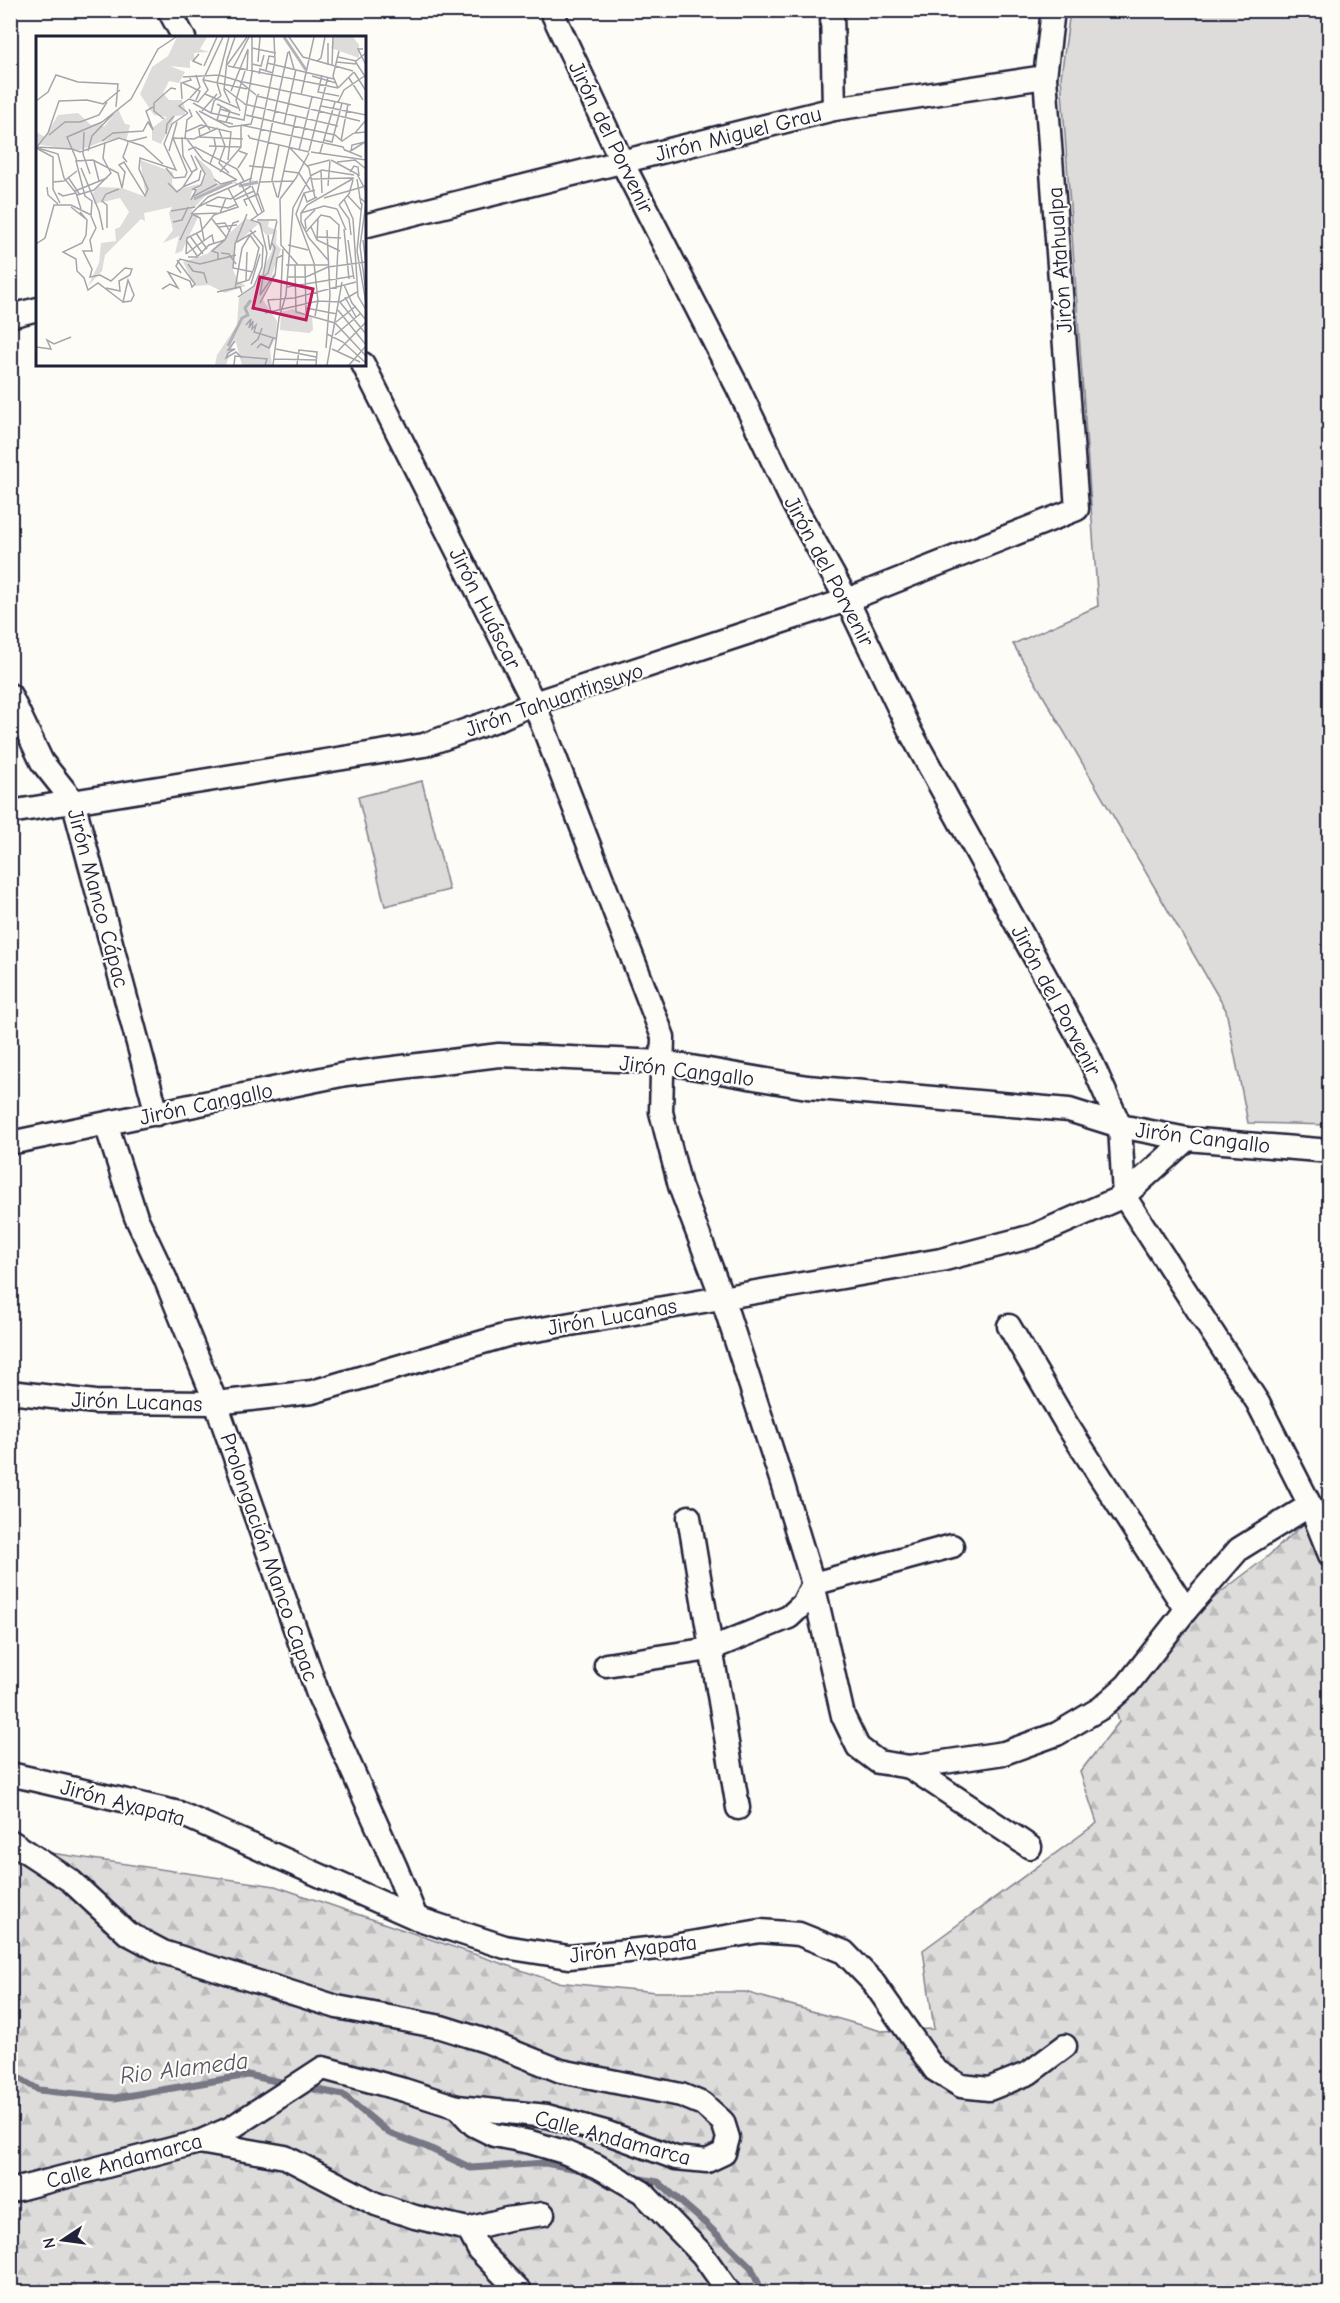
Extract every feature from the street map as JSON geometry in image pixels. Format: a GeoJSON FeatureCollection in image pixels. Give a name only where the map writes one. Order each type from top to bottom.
{"type":"FeatureCollection","features":[{"type":"Feature","properties":{"kind":"street"},"geometry":{"type":"LineString","coordinates":[[169,10],[183,36]]}},
{"type":"Feature","properties":{"kind":"street","name":"Jirón del Porvenir"},"geometry":{"type":"LineString","coordinates":[[550,10],[622,162],[795,505],[847,600],[911,733],[1086,1050],[1120,1126]]}},
{"type":"Feature","properties":{"kind":"street"},"geometry":{"type":"LineString","coordinates":[[832,10],[834,109]]}},
{"type":"Feature","properties":{"kind":"street","name":"Jirón Atahualpa"},"geometry":{"type":"LineString","coordinates":[[1053,10],[1045,77],[1077,509]]}},
{"type":"Feature","properties":{"kind":"street","name":"Jirón Miguel Grau"},"geometry":{"type":"LineString","coordinates":[[366,226],[834,109],[1045,77]]}},
{"type":"Feature","properties":{"kind":"street"},"geometry":{"type":"LineString","coordinates":[[10,316],[36,310]]}},
{"type":"Feature","properties":{"kind":"street","name":"Jirón Huáscar"},"geometry":{"type":"LineString","coordinates":[[364,366],[534,703],[663,1037],[661,1112],[680,1186],[722,1297],[813,1584],[843,1716],[858,1747],[878,1762],[910,1767]]}},
{"type":"Feature","properties":{"kind":"street","name":"Jirón Tahuantinsuyo"},"geometry":{"type":"LineString","coordinates":[[10,812],[424,745],[496,720],[534,703],[847,600],[1077,509]]}},
{"type":"Feature","properties":{"kind":"street","name":"Jirón Manco Cápac"},"geometry":{"type":"LineString","coordinates":[[10,694],[42,762],[74,801],[157,1114]]}},
{"type":"Feature","properties":{"kind":"street","name":"Jirón Cangallo"},"geometry":{"type":"LineString","coordinates":[[10,1143],[346,1074],[499,1055],[662,1062],[807,1087],[1069,1110],[1120,1126],[1187,1139],[1329,1151]]}},
{"type":"Feature","properties":{"kind":"street","name":"Prolongación Manco Capac"},"geometry":{"type":"LineString","coordinates":[[106,1125],[136,1217],[165,1278],[216,1403],[318,1694],[416,1918]]}},
{"type":"Feature","properties":{"kind":"street"},"geometry":{"type":"LineString","coordinates":[[1120,1126],[1124,1196],[1257,1403],[1310,1505],[1329,1555]]}},
{"type":"Feature","properties":{"kind":"street","name":"Jirón Lucanas"},"geometry":{"type":"LineString","coordinates":[[10,1392],[95,1402],[216,1403],[312,1392],[507,1335],[941,1260],[1033,1236],[1124,1196],[1187,1139]]}},
{"type":"Feature","properties":{"kind":"street"},"geometry":{"type":"LineString","coordinates":[[1009,1326],[1067,1425],[1186,1610]]}},
{"type":"Feature","properties":{"kind":"street"},"geometry":{"type":"LineString","coordinates":[[910,1767],[1004,1753],[1057,1734],[1101,1708],[1127,1685],[1186,1610],[1239,1549],[1310,1505]]}},
{"type":"Feature","properties":{"kind":"street"},"geometry":{"type":"LineString","coordinates":[[690,1517],[738,1808]]}},
{"type":"Feature","properties":{"kind":"street"},"geometry":{"type":"LineString","coordinates":[[606,1665],[710,1649],[789,1617],[803,1604],[813,1584],[952,1546]]}},
{"type":"Feature","properties":{"kind":"street"},"geometry":{"type":"LineString","coordinates":[[910,1767],[1030,1846]]}},
{"type":"Feature","properties":{"kind":"street","name":"Jirón Ayapata"},"geometry":{"type":"LineString","coordinates":[[10,1773],[179,1813],[416,1918],[506,1947],[569,1958],[668,1947],[760,1931],[799,1934],[844,1952],[873,1982],[935,2070],[961,2086],[989,2089],[1029,2073],[1065,2046]]}},
{"type":"Feature","properties":{"kind":"street","name":"Calle Andamarca"},"geometry":{"type":"LineString","coordinates":[[10,1841],[71,1881],[127,1933],[163,1952],[337,2007],[441,2027],[486,2041],[561,2071],[681,2095],[703,2104],[723,2122],[728,2138],[724,2153],[706,2161],[676,2158],[605,2132],[547,2116],[457,2107],[323,2068],[231,2128],[199,2142],[10,2191]]}},
{"type":"Feature","properties":{"kind":"street"},"geometry":{"type":"LineString","coordinates":[[457,2107],[474,2125],[494,2135],[564,2152],[597,2166],[642,2192],[702,2254],[729,2292]]}},
{"type":"Feature","properties":{"kind":"street"},"geometry":{"type":"LineString","coordinates":[[199,2142],[285,2157],[376,2204],[415,2217],[468,2229],[507,2219],[543,2214]]}},
{"type":"Feature","properties":{"kind":"street"},"geometry":{"type":"LineString","coordinates":[[468,2229],[479,2250],[520,2292]]}},
{"type":"Feature","properties":{"kind":"green space"},"geometry":{"type":"Polygon","coordinates":[[[1070,11],[1329,11],[1329,1125],[1248,1123],[1226,1010],[1013,644],[1098,606],[1061,77],[1070,11]]]}},
{"type":"Feature","properties":{"kind":"green space"},"geometry":{"type":"Polygon","coordinates":[[[422,781],[449,890],[385,906],[358,797],[422,781]]]}},
{"type":"Feature","properties":{"kind":"green space"},"geometry":{"type":"Polygon","coordinates":[[[1329,1501],[1329,2292],[11,2292],[11,1847],[275,1886],[556,1982],[656,1992],[745,1992],[881,2031],[934,2029],[923,1950],[1097,1823],[1080,1772],[1119,1722],[1110,1688],[1221,1592],[1267,1557],[1329,1501]]]}},
{"type":"Feature","properties":{"kind":"waterway","name":"Rio Alameda"},"geometry":{"type":"LineString","coordinates":[[10,2073],[39,2090],[115,2098],[248,2075],[290,2084]]}},
{"type":"Feature","properties":{"kind":"waterway","name":"Rio Alameda"},"geometry":{"type":"LineString","coordinates":[[304,2087],[343,2095],[389,2133],[427,2147],[471,2168],[545,2163],[582,2170]]}},
{"type":"Feature","properties":{"kind":"waterway","name":"Rio Alameda"},"geometry":{"type":"LineString","coordinates":[[635,2178],[658,2182],[703,2221],[751,2267],[762,2292]]}}]}
